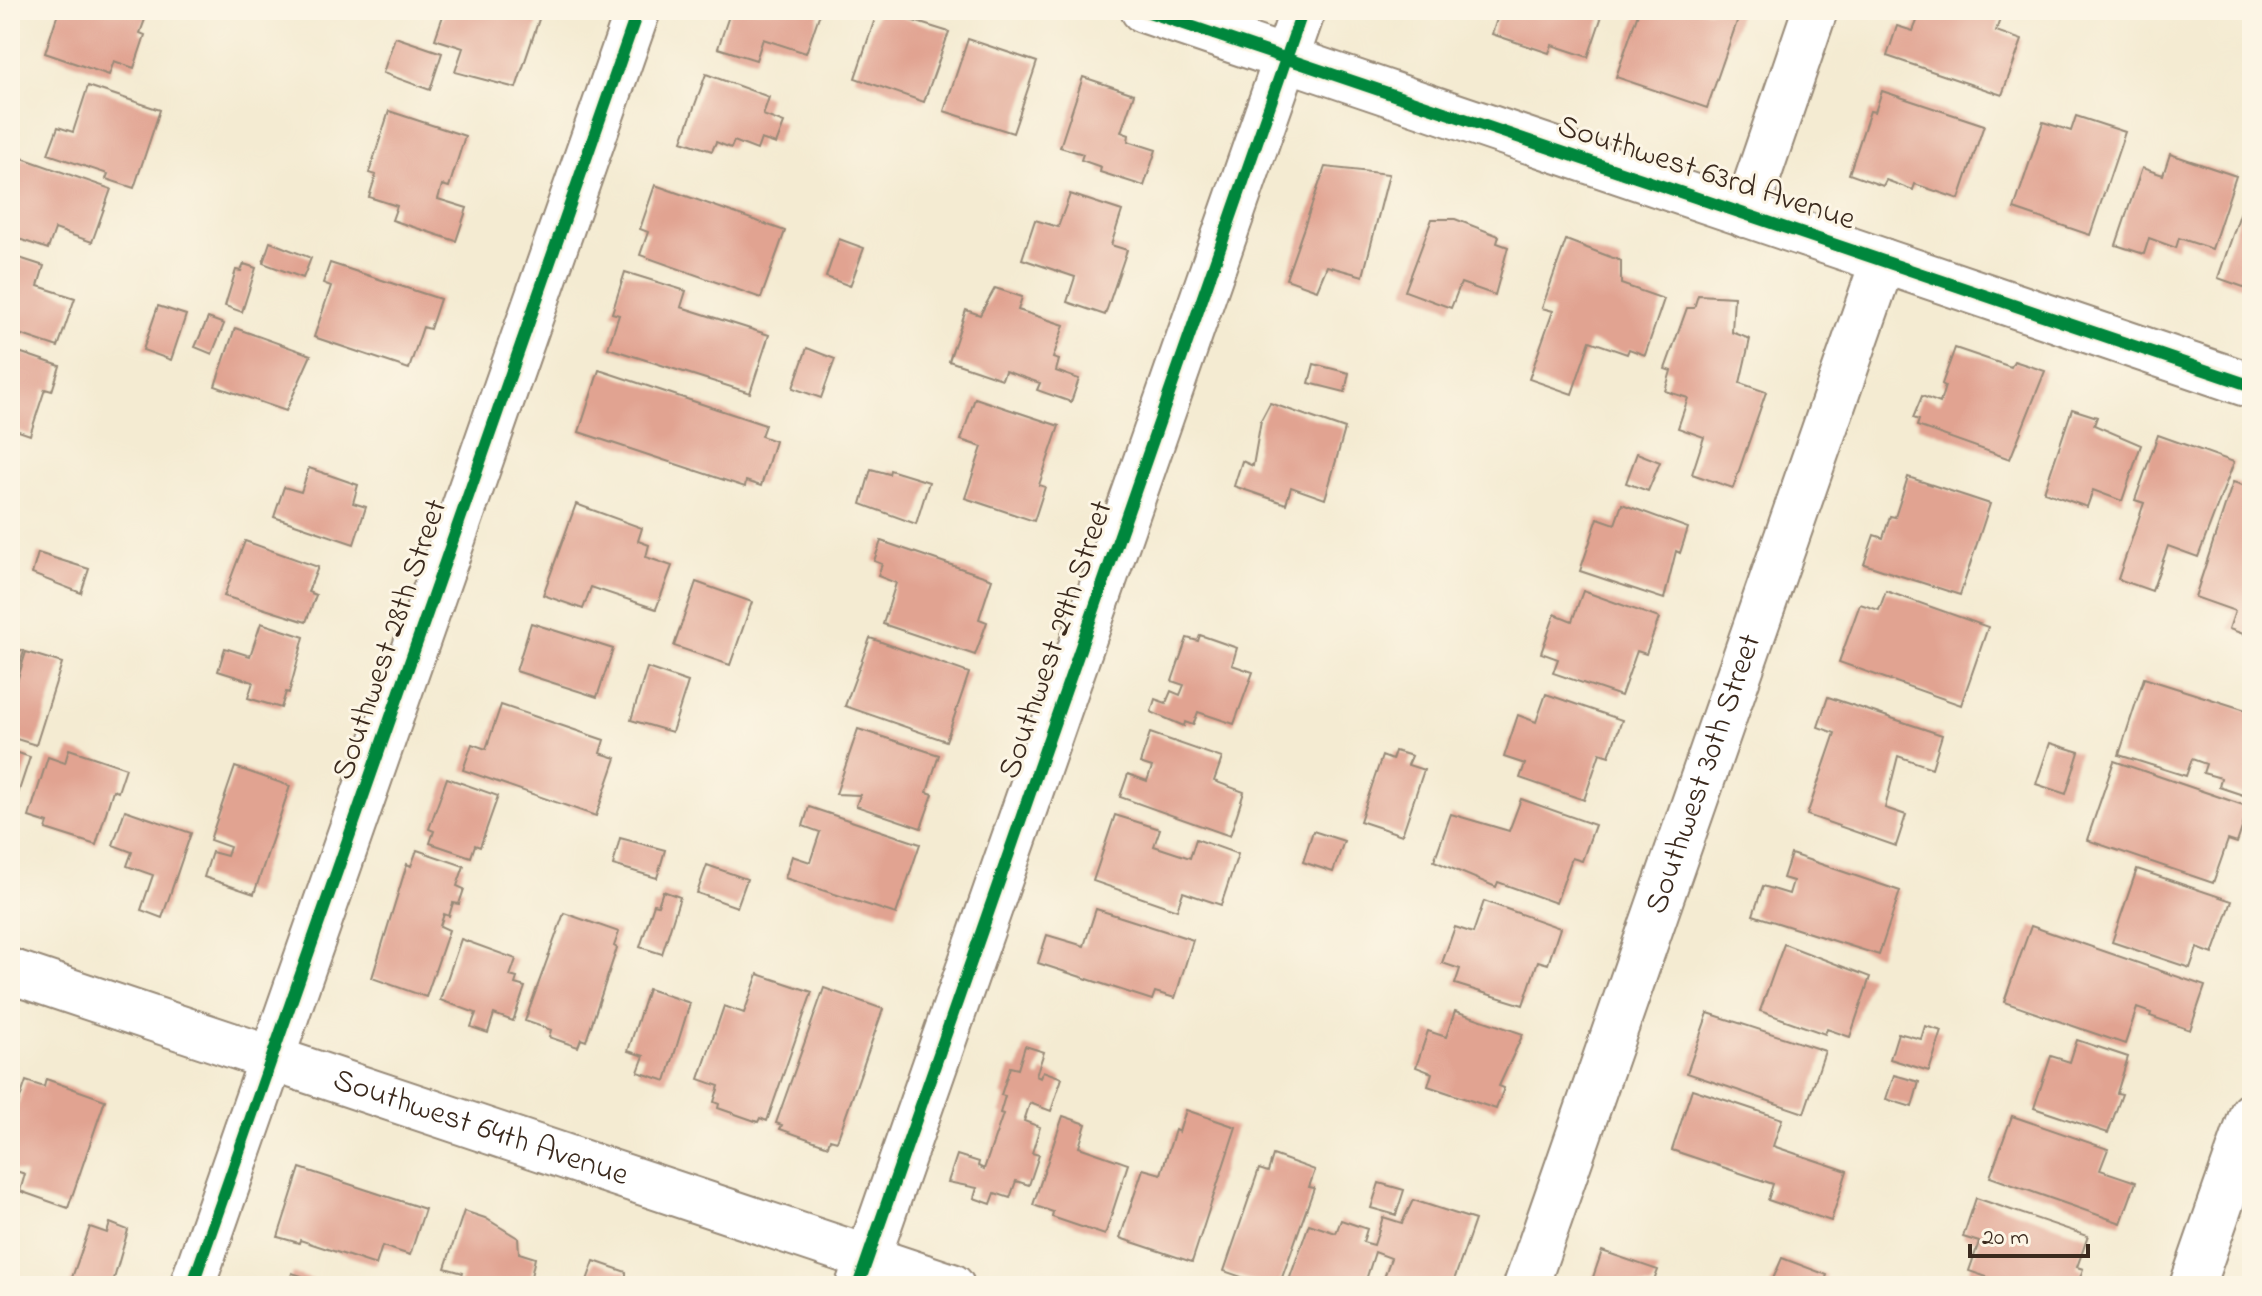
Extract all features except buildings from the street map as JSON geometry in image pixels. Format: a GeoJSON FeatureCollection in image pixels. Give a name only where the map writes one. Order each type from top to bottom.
{"type":"FeatureCollection","features":[{"type":"Feature","properties":{"kind":"street","name":"Southwest 28th Street"},"geometry":{"type":"LineString","coordinates":[[192,1286],[638,10]]}},
{"type":"Feature","properties":{"kind":"street","name":"Southwest 63rd Avenue"},"geometry":{"type":"LineString","coordinates":[[1143,10],[2252,386]]}},
{"type":"Feature","properties":{"kind":"street","name":"Southwest 29th Street"},"geometry":{"type":"LineString","coordinates":[[863,1272],[1303,10]]}},
{"type":"Feature","properties":{"kind":"street"},"geometry":{"type":"LineString","coordinates":[[1745,215],[1815,10]]}},
{"type":"Feature","properties":{"kind":"street","name":"Southwest 30th Street"},"geometry":{"type":"LineString","coordinates":[[1526,1286],[1883,261]]}},
{"type":"Feature","properties":{"kind":"street","name":"Southwest 64th Avenue"},"geometry":{"type":"LineString","coordinates":[[10,971],[272,1059],[863,1272],[952,1286]]}},
{"type":"Feature","properties":{"kind":"street"},"geometry":{"type":"LineString","coordinates":[[2192,1286],[2252,1114]]}},
{"type":"Feature","properties":{"kind":"cycle path"},"geometry":{"type":"LineString","coordinates":[[192,1286],[638,10]]}},
{"type":"Feature","properties":{"kind":"cycle path"},"geometry":{"type":"LineString","coordinates":[[1143,10],[2252,386]]}},
{"type":"Feature","properties":{"kind":"cycle path"},"geometry":{"type":"LineString","coordinates":[[858,1286],[1303,10]]}}]}
